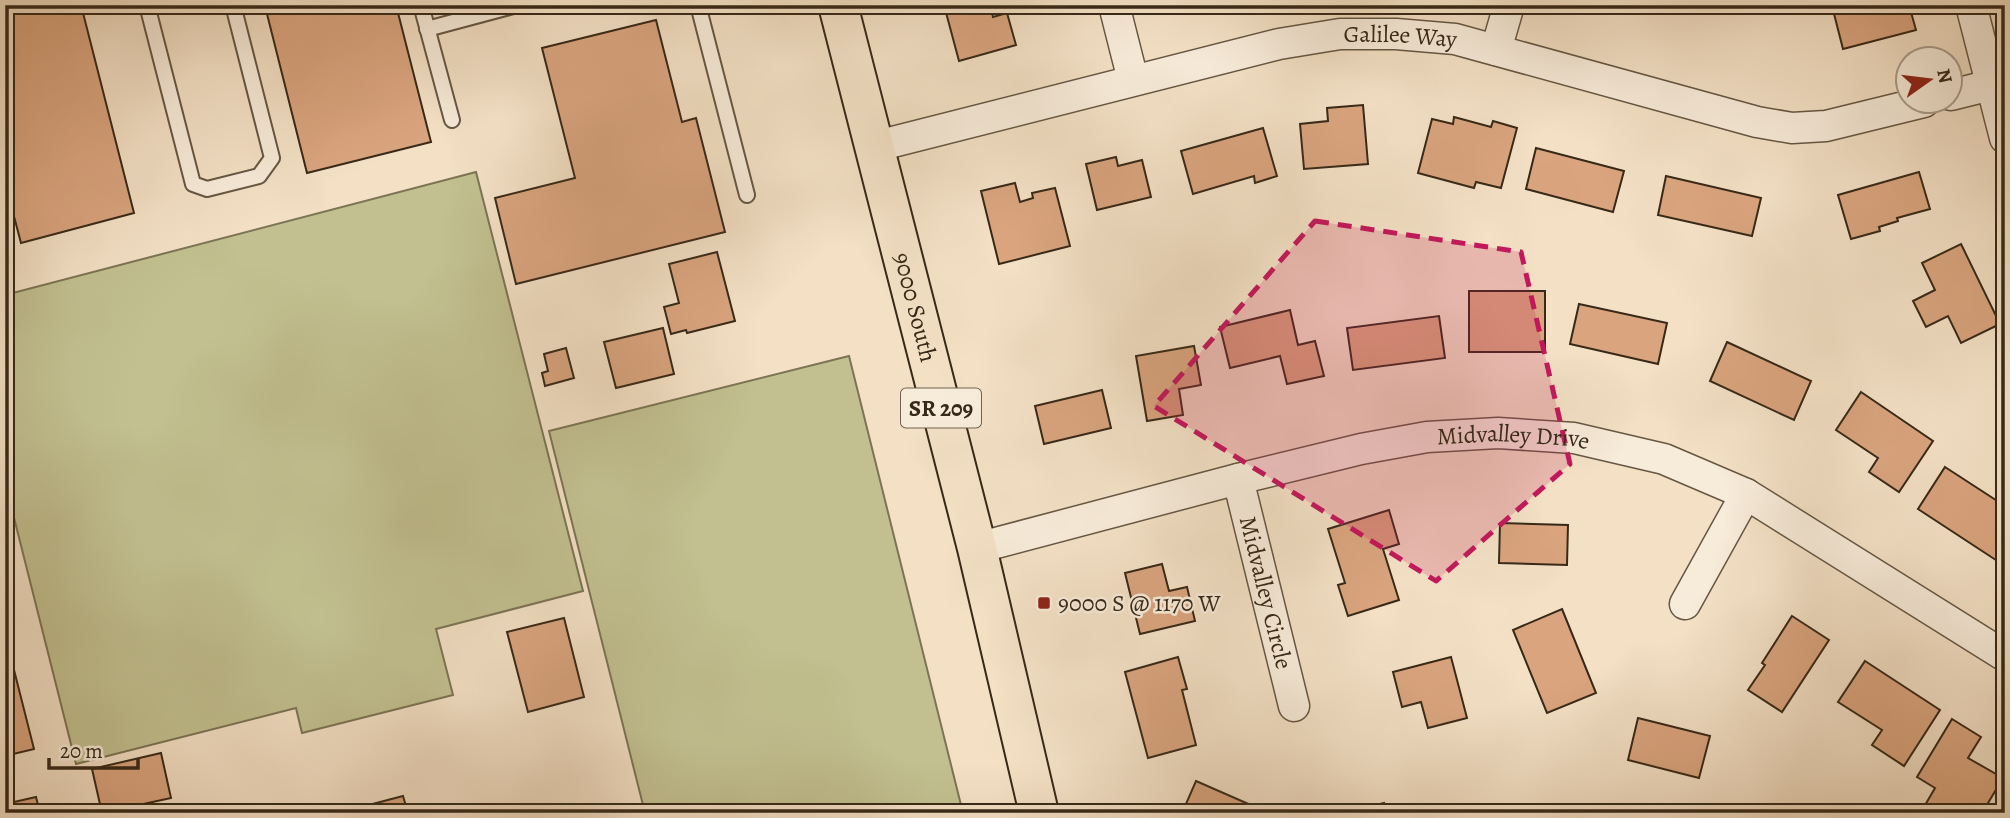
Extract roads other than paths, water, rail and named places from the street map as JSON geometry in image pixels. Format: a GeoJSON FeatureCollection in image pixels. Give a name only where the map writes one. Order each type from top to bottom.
{"type":"FeatureCollection","features":[{"type":"Feature","properties":{"kind":"main road","name":"9000 South"},"geometry":{"type":"LineString","coordinates":[[838,5],[977,548],[1039,813]]}},
{"type":"Feature","properties":{"kind":"street"},"geometry":{"type":"LineString","coordinates":[[1114,5],[1133,80]]}},
{"type":"Feature","properties":{"kind":"street"},"geometry":{"type":"LineString","coordinates":[[1496,50],[1509,5]]}},
{"type":"Feature","properties":{"kind":"street"},"geometry":{"type":"LineString","coordinates":[[1971,5],[2005,138]]}},
{"type":"Feature","properties":{"kind":"street","name":"Galilee Way"},"geometry":{"type":"LineString","coordinates":[[873,147],[1279,44],[1340,34],[1396,34],[1455,39],[1757,122],[1792,128],[1826,126],[1895,109]]}},
{"type":"Feature","properties":{"kind":"street"},"geometry":{"type":"LineString","coordinates":[[1965,92],[1991,85]]}},
{"type":"Feature","properties":{"kind":"street","name":"Midvalley Drive"},"geometry":{"type":"LineString","coordinates":[[977,548],[1361,449],[1427,437],[1498,433],[1574,438],[1664,459],[1746,494],[2005,656]]}},
{"type":"Feature","properties":{"kind":"street","name":"Midvalley Circle"},"geometry":{"type":"LineString","coordinates":[[1238,480],[1294,706]]}},
{"type":"Feature","properties":{"kind":"street"},"geometry":{"type":"LineString","coordinates":[[1685,604],[1746,494]]}},
{"type":"Feature","properties":{"kind":"lane"},"geometry":{"type":"LineString","coordinates":[[147,5],[193,184],[207,189],[259,176],[272,158],[233,5]]}},
{"type":"Feature","properties":{"kind":"lane"},"geometry":{"type":"LineString","coordinates":[[421,5],[452,120]]}},
{"type":"Feature","properties":{"kind":"lane"},"geometry":{"type":"LineString","coordinates":[[428,29],[517,5]]}},
{"type":"Feature","properties":{"kind":"lane"},"geometry":{"type":"LineString","coordinates":[[698,5],[747,195]]}},
{"type":"Feature","properties":{"kind":"place","name":"9000 S @ 1170 W"},"geometry":{"type":"Point","coordinates":[1044,603]}}]}
